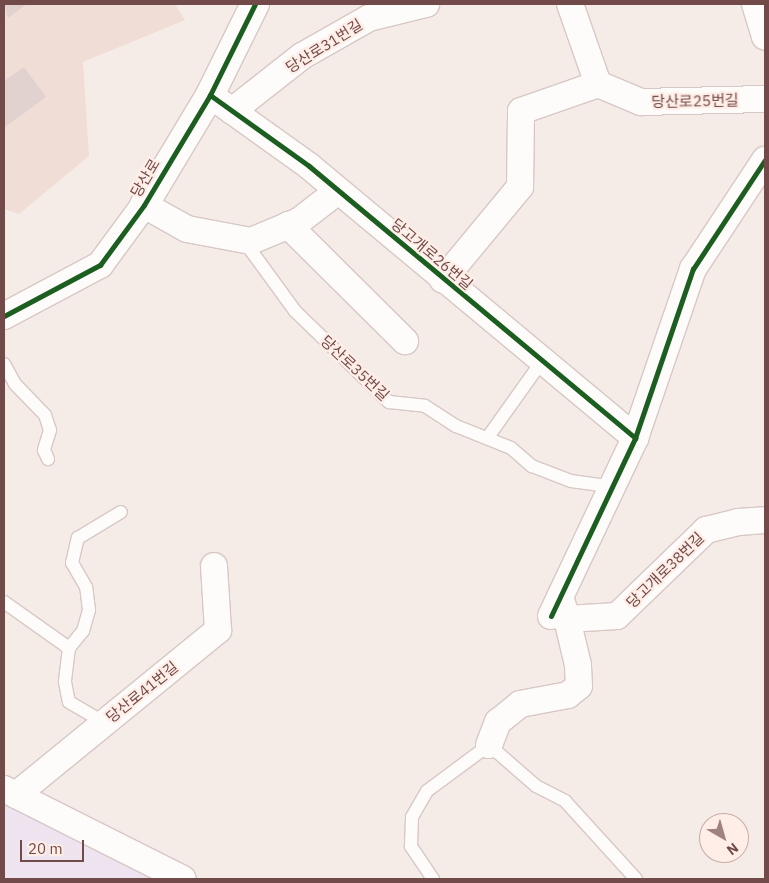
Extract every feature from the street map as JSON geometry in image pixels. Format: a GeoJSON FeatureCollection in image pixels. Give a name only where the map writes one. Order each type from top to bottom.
{"type":"FeatureCollection","features":[{"type":"Feature","properties":{"kind":"street","name":"당산로"},"geometry":{"type":"LineString","coordinates":[[4,316],[100,265],[144,205],[210,95],[255,4]]}},
{"type":"Feature","properties":{"kind":"street","name":"당산로31번길"},"geometry":{"type":"LineString","coordinates":[[232,111],[302,56],[370,18],[426,4]]}},
{"type":"Feature","properties":{"kind":"street"},"geometry":{"type":"LineString","coordinates":[[570,4],[598,84]]}},
{"type":"Feature","properties":{"kind":"street"},"geometry":{"type":"LineString","coordinates":[[755,4],[765,38]]}},
{"type":"Feature","properties":{"kind":"street","name":"당고개로26번길"},"geometry":{"type":"LineString","coordinates":[[443,280],[520,188],[522,111],[598,84]]}},
{"type":"Feature","properties":{"kind":"street","name":"당산로25번길"},"geometry":{"type":"LineString","coordinates":[[598,84],[641,102],[765,99]]}},
{"type":"Feature","properties":{"kind":"street","name":"당고개로26번길"},"geometry":{"type":"LineString","coordinates":[[210,95],[338,191],[635,438]]}},
{"type":"Feature","properties":{"kind":"street"},"geometry":{"type":"LineString","coordinates":[[489,745],[498,722],[520,704],[568,695],[579,686],[578,665],[559,611],[635,438],[693,269],[765,160]]}},
{"type":"Feature","properties":{"kind":"street"},"geometry":{"type":"LineString","coordinates":[[144,205],[187,229],[246,240],[288,225],[338,191]]}},
{"type":"Feature","properties":{"kind":"street"},"geometry":{"type":"LineString","coordinates":[[288,225],[405,341]]}},
{"type":"Feature","properties":{"kind":"street","name":"당고개로38번길"},"geometry":{"type":"LineString","coordinates":[[559,611],[617,616],[706,530],[738,522],[765,520]]}},
{"type":"Feature","properties":{"kind":"street","name":"당산로41번길"},"geometry":{"type":"LineString","coordinates":[[10,792],[105,723],[218,630],[214,566]]}},
{"type":"Feature","properties":{"kind":"street"},"geometry":{"type":"LineString","coordinates":[[10,792],[183,879]]}},
{"type":"Feature","properties":{"kind":"lane","name":"당산로35번길"},"geometry":{"type":"LineString","coordinates":[[246,240],[295,311],[389,402],[425,406],[456,426],[488,437],[511,448],[532,466],[572,481],[614,487]]}},
{"type":"Feature","properties":{"kind":"lane"},"geometry":{"type":"LineString","coordinates":[[488,437],[542,361]]}},
{"type":"Feature","properties":{"kind":"lane"},"geometry":{"type":"LineString","coordinates":[[4,364],[15,384],[45,415],[50,430],[44,450],[48,459]]}},
{"type":"Feature","properties":{"kind":"lane"},"geometry":{"type":"LineString","coordinates":[[105,723],[69,702],[65,682],[69,648],[83,632],[89,610],[86,587],[72,563],[78,538],[121,512]]}},
{"type":"Feature","properties":{"kind":"lane"},"geometry":{"type":"LineString","coordinates":[[4,602],[69,648]]}},
{"type":"Feature","properties":{"kind":"lane"},"geometry":{"type":"LineString","coordinates":[[433,879],[410,846],[412,816],[426,791],[489,745],[536,786],[565,801],[636,879]]}},
{"type":"Feature","properties":{"kind":"shaded area"},"geometry":{"type":"Polygon","coordinates":[[[4,4],[175,4],[185,20],[83,62],[89,156],[19,214],[4,209],[4,4]]]}},
{"type":"Feature","properties":{"kind":"shaded area"},"geometry":{"type":"Polygon","coordinates":[[[4,801],[160,879],[4,879],[4,801]]]}},
{"type":"Feature","properties":{"kind":"building"},"geometry":{"type":"Polygon","coordinates":[[[4,4],[27,4],[8,18],[4,4]]]}},
{"type":"Feature","properties":{"kind":"building"},"geometry":{"type":"Polygon","coordinates":[[[24,67],[46,97],[4,128],[4,81],[24,67]]]}},
{"type":"Feature","properties":{"kind":"cycle path"},"geometry":{"type":"LineString","coordinates":[[4,316],[100,265],[144,205],[210,95],[255,4]]}},
{"type":"Feature","properties":{"kind":"cycle path"},"geometry":{"type":"LineString","coordinates":[[210,95],[309,166],[635,438]]}},
{"type":"Feature","properties":{"kind":"cycle path"},"geometry":{"type":"LineString","coordinates":[[551,616],[635,438],[693,269],[765,160]]}}]}
